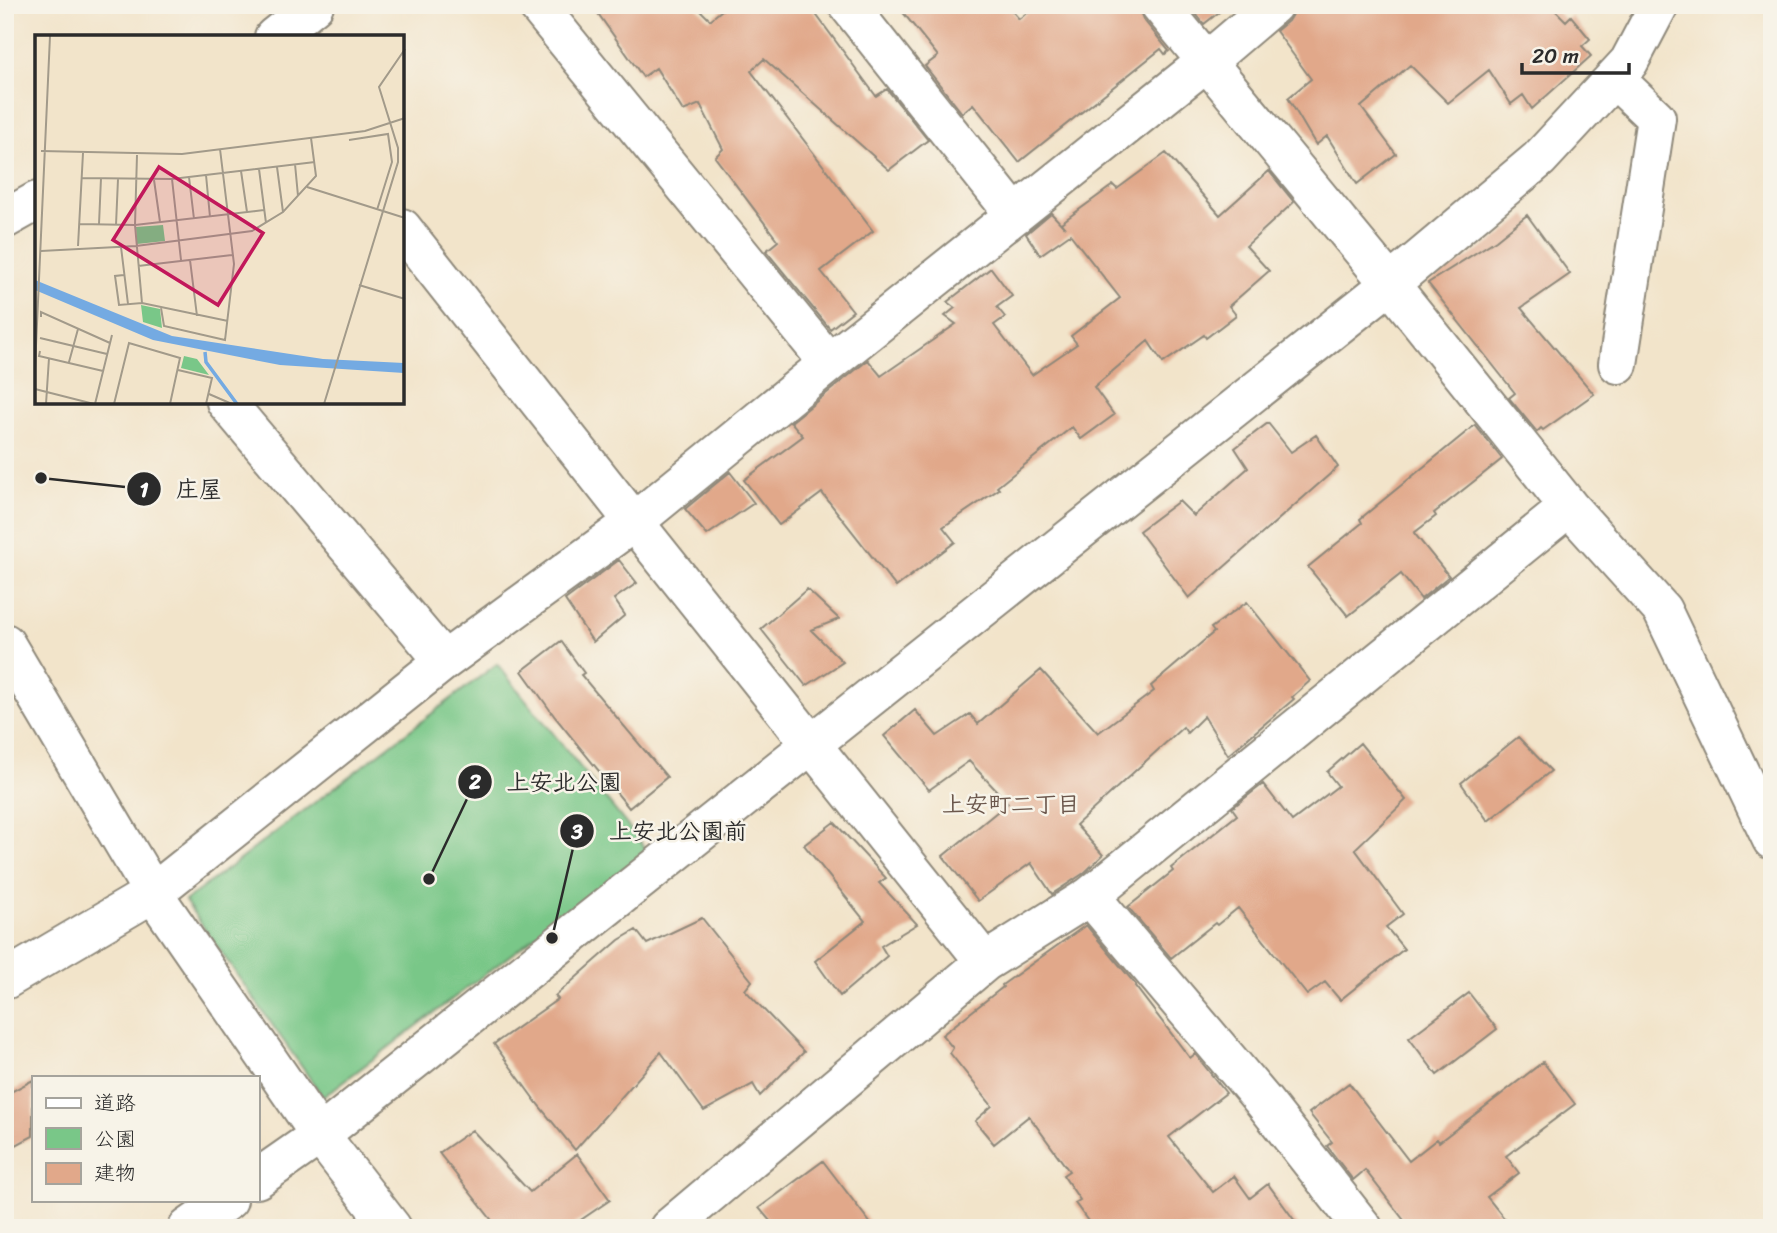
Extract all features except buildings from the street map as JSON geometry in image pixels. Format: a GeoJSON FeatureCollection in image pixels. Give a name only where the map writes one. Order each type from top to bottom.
{"type":"FeatureCollection","features":[{"type":"Feature","properties":{"kind":"street"},"geometry":{"type":"LineString","coordinates":[[276,35],[314,5]]}},
{"type":"Feature","properties":{"kind":"street"},"geometry":{"type":"LineString","coordinates":[[537,5],[828,363]]}},
{"type":"Feature","properties":{"kind":"street"},"geometry":{"type":"LineString","coordinates":[[848,5],[1015,215]]}},
{"type":"Feature","properties":{"kind":"street"},"geometry":{"type":"LineString","coordinates":[[1160,5],[1569,507],[1662,610],[1772,840]]}},
{"type":"Feature","properties":{"kind":"street"},"geometry":{"type":"LineString","coordinates":[[5,980],[153,893],[444,661],[634,522],[828,363],[1206,62],[1273,5]]}},
{"type":"Feature","properties":{"kind":"street"},"geometry":{"type":"LineString","coordinates":[[259,1178],[320,1135],[1390,284],[1539,159],[1629,62],[1659,5]]}},
{"type":"Feature","properties":{"kind":"street"},"geometry":{"type":"LineString","coordinates":[[1614,78],[1656,118],[1618,364]]}},
{"type":"Feature","properties":{"kind":"street"},"geometry":{"type":"LineString","coordinates":[[5,219],[35,202]]}},
{"type":"Feature","properties":{"kind":"street"},"geometry":{"type":"LineString","coordinates":[[404,231],[985,962]]}},
{"type":"Feature","properties":{"kind":"street"},"geometry":{"type":"LineString","coordinates":[[228,404],[444,661]]}},
{"type":"Feature","properties":{"kind":"street"},"geometry":{"type":"LineString","coordinates":[[668,1228],[985,962],[1090,896],[1569,507]]}},
{"type":"Feature","properties":{"kind":"street"},"geometry":{"type":"LineString","coordinates":[[5,643],[153,893],[320,1135],[392,1228]]}},
{"type":"Feature","properties":{"kind":"street"},"geometry":{"type":"LineString","coordinates":[[1090,896],[1264,1102],[1363,1228]]}},
{"type":"Feature","properties":{"kind":"street"},"geometry":{"type":"LineString","coordinates":[[188,1228],[225,1202]]}},
{"type":"Feature","properties":{"kind":"green space"},"geometry":{"type":"Polygon","coordinates":[[[497,664],[648,851],[323,1097],[185,901],[497,664]]]}},
{"type":"Feature","properties":{"kind":"place","name":"庄屋"},"geometry":{"type":"Point","coordinates":[41,478]}},
{"type":"Feature","properties":{"kind":"place","name":"上安北公園"},"geometry":{"type":"Point","coordinates":[429,879]}},
{"type":"Feature","properties":{"kind":"place","name":"上安北公園前"},"geometry":{"type":"Point","coordinates":[552,938]}},
{"type":"Feature","properties":{"kind":"district","name":"上安町二丁目"},"geometry":{"type":"Point","coordinates":[1011,804]}}]}
